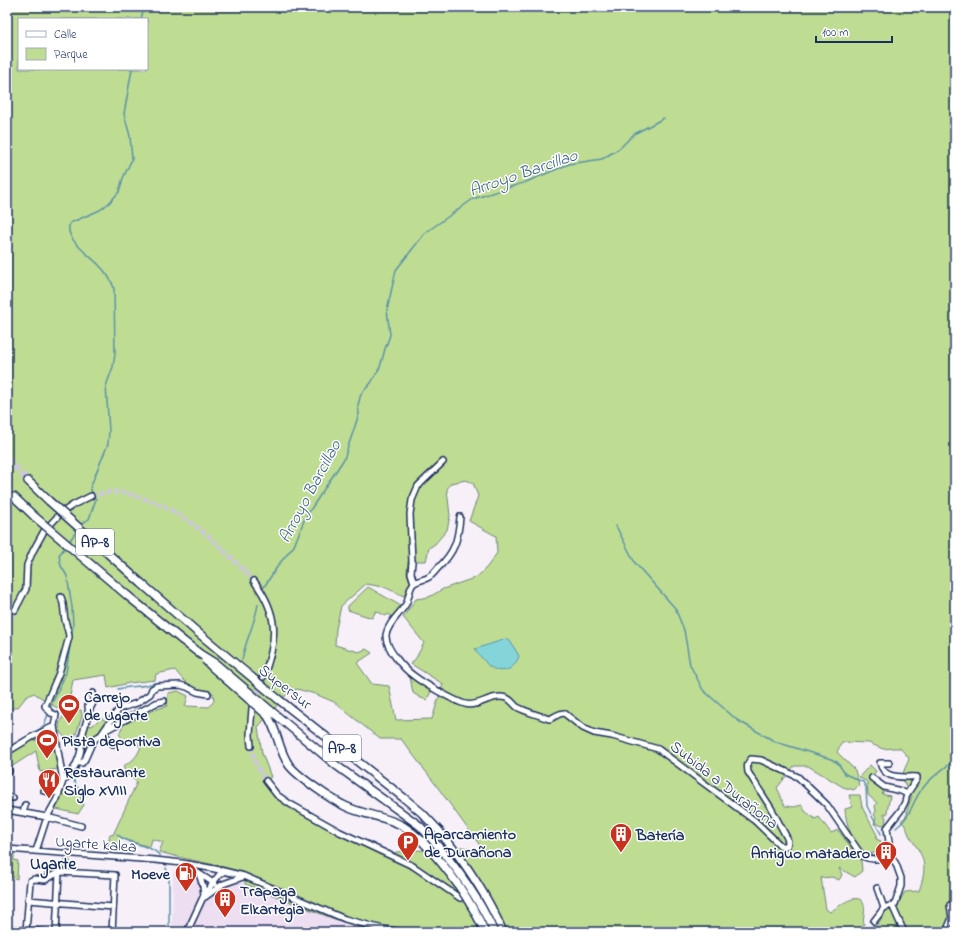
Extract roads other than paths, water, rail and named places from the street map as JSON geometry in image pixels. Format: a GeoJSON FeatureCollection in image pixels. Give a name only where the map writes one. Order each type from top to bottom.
{"type":"FeatureCollection","features":[{"type":"Feature","properties":{"kind":"highway","name":"Supersur"},"geometry":{"type":"LineString","coordinates":[[28,481],[196,631],[278,699],[422,813],[461,857],[480,886],[495,913],[503,932]]}},
{"type":"Feature","properties":{"kind":"highway","name":"AP-8"},"geometry":{"type":"LineString","coordinates":[[14,497],[35,517],[128,596],[200,654],[212,667],[269,712],[284,756],[289,766],[346,807],[386,818],[404,826],[422,841],[451,873],[465,894],[485,932]]}},
{"type":"Feature","properties":{"kind":"highway","name":"Supersur"},"geometry":{"type":"LineString","coordinates":[[269,712],[337,766],[414,822],[430,837],[453,862],[472,891],[494,932]]}},
{"type":"Feature","properties":{"kind":"street"},"geometry":{"type":"LineString","coordinates":[[443,462],[418,486],[412,500],[410,514],[411,573],[414,583],[429,577],[448,558],[455,547],[460,517]]}},
{"type":"Feature","properties":{"kind":"street"},"geometry":{"type":"LineString","coordinates":[[15,610],[26,589],[27,565],[44,531],[61,513],[73,504],[91,496]]}},
{"type":"Feature","properties":{"kind":"street"},"geometry":{"type":"LineString","coordinates":[[254,581],[266,601],[274,625],[272,653],[263,677]]}},
{"type":"Feature","properties":{"kind":"street","name":"Subida a Durañona"},"geometry":{"type":"LineString","coordinates":[[414,583],[408,600],[392,622],[386,634],[388,643],[398,661],[414,677],[457,701],[466,704],[474,704],[499,697],[506,698],[517,707],[549,719],[561,713],[568,716],[583,728],[594,733],[612,736],[658,749],[755,821],[781,846],[785,847],[788,846],[787,838],[771,808],[748,772],[747,766],[751,759],[761,760],[782,768],[798,777],[827,805],[862,856],[869,860],[876,860],[891,856]]}},
{"type":"Feature","properties":{"kind":"street"},"geometry":{"type":"LineString","coordinates":[[36,851],[47,817],[63,780],[54,726],[56,715],[49,711],[45,706],[59,673],[69,637],[61,597]]}},
{"type":"Feature","properties":{"kind":"street"},"geometry":{"type":"LineString","coordinates":[[103,733],[120,709],[137,703],[150,694],[152,689],[157,686],[180,685],[197,692],[208,694]]}},
{"type":"Feature","properties":{"kind":"street"},"geometry":{"type":"LineString","coordinates":[[63,780],[68,778],[77,763],[81,750],[88,709],[93,703],[93,694]]}},
{"type":"Feature","properties":{"kind":"street"},"geometry":{"type":"LineString","coordinates":[[77,763],[82,763],[96,738],[156,703],[164,700]]}},
{"type":"Feature","properties":{"kind":"street"},"geometry":{"type":"LineString","coordinates":[[251,746],[250,735],[252,708]]}},
{"type":"Feature","properties":{"kind":"street"},"geometry":{"type":"LineString","coordinates":[[7,752],[54,726]]}},
{"type":"Feature","properties":{"kind":"street"},"geometry":{"type":"LineString","coordinates":[[103,733],[113,744]]}},
{"type":"Feature","properties":{"kind":"street"},"geometry":{"type":"LineString","coordinates":[[611,742],[612,736]]}},
{"type":"Feature","properties":{"kind":"street"},"geometry":{"type":"LineString","coordinates":[[874,921],[884,908],[895,904],[902,886],[899,870],[891,856],[888,828],[901,810],[907,794],[917,779],[917,777],[897,777],[887,774],[881,769],[880,763],[889,763]]}},
{"type":"Feature","properties":{"kind":"street"},"geometry":{"type":"LineString","coordinates":[[872,778],[884,787],[907,794]]}},
{"type":"Feature","properties":{"kind":"street"},"geometry":{"type":"LineString","coordinates":[[266,781],[277,795],[290,804],[340,832],[413,866],[460,898]]}},
{"type":"Feature","properties":{"kind":"street"},"geometry":{"type":"LineString","coordinates":[[44,791],[58,793]]}},
{"type":"Feature","properties":{"kind":"street"},"geometry":{"type":"LineString","coordinates":[[7,797],[13,798]]}},
{"type":"Feature","properties":{"kind":"street"},"geometry":{"type":"LineString","coordinates":[[23,813],[25,805]]}},
{"type":"Feature","properties":{"kind":"street"},"geometry":{"type":"LineString","coordinates":[[7,810],[47,817],[81,826]]}},
{"type":"Feature","properties":{"kind":"street","name":"Ugarte kalea"},"geometry":{"type":"LineString","coordinates":[[7,849],[182,863],[206,867]]}},
{"type":"Feature","properties":{"kind":"street"},"geometry":{"type":"LineString","coordinates":[[182,863],[197,871],[213,883],[221,886]]}},
{"type":"Feature","properties":{"kind":"street"},"geometry":{"type":"LineString","coordinates":[[206,867],[222,873],[237,874]]}},
{"type":"Feature","properties":{"kind":"street"},"geometry":{"type":"LineString","coordinates":[[206,867],[244,876],[345,918],[383,929],[402,932]]}},
{"type":"Feature","properties":{"kind":"street"},"geometry":{"type":"LineString","coordinates":[[197,871],[202,882],[204,895]]}},
{"type":"Feature","properties":{"kind":"street"},"geometry":{"type":"LineString","coordinates":[[56,932],[59,872]]}},
{"type":"Feature","properties":{"kind":"street"},"geometry":{"type":"LineString","coordinates":[[26,931],[30,881],[34,879],[45,880],[59,872],[115,876],[112,932]]}},
{"type":"Feature","properties":{"kind":"street"},"geometry":{"type":"LineString","coordinates":[[187,932],[204,895],[222,873]]}},
{"type":"Feature","properties":{"kind":"street"},"geometry":{"type":"LineString","coordinates":[[221,886],[224,876],[222,873]]}},
{"type":"Feature","properties":{"kind":"street"},"geometry":{"type":"LineString","coordinates":[[200,902],[208,894],[221,886],[244,876]]}},
{"type":"Feature","properties":{"kind":"street"},"geometry":{"type":"LineString","coordinates":[[877,888],[884,908]]}},
{"type":"Feature","properties":{"kind":"street"},"geometry":{"type":"LineString","coordinates":[[28,900],[113,907]]}},
{"type":"Feature","properties":{"kind":"street"},"geometry":{"type":"LineString","coordinates":[[946,932],[952,918],[950,905],[955,903]]}},
{"type":"Feature","properties":{"kind":"street"},"geometry":{"type":"LineString","coordinates":[[892,905],[904,932]]}},
{"type":"Feature","properties":{"kind":"street"},"geometry":{"type":"LineString","coordinates":[[7,929],[43,932]]}},
{"type":"Feature","properties":{"kind":"water"},"geometry":{"type":"Polygon","coordinates":[[[506,639],[510,641],[519,656],[514,665],[507,670],[502,671],[489,666],[475,649],[506,639]]]}},
{"type":"Feature","properties":{"kind":"waterway"},"geometry":{"type":"LineString","coordinates":[[141,18],[144,7]]}},
{"type":"Feature","properties":{"kind":"waterway"},"geometry":{"type":"LineString","coordinates":[[80,525],[89,519],[96,499],[90,488],[108,444],[109,431],[106,386],[113,367],[115,354],[114,288],[103,269],[73,240],[69,229],[70,223],[100,210],[119,192],[123,178],[132,159],[130,136],[124,114],[132,70]]}},
{"type":"Feature","properties":{"kind":"waterway","name":"Arroyo Barcillao"},"geometry":{"type":"LineString","coordinates":[[264,587],[279,564],[294,546],[305,518],[344,459],[359,414],[358,405],[361,394],[371,383],[380,367],[390,335],[387,310],[396,270],[425,233],[473,199],[526,182],[569,164],[602,159],[620,148],[634,134],[664,118]]}},
{"type":"Feature","properties":{"kind":"waterway"},"geometry":{"type":"LineString","coordinates":[[616,526],[635,563],[675,608],[684,630],[690,665],[703,690],[737,720],[776,742],[831,759],[838,763],[845,774],[863,782],[866,787],[867,806],[881,834]]}},
{"type":"Feature","properties":{"kind":"waterway"},"geometry":{"type":"LineString","coordinates":[[69,542],[77,530]]}},
{"type":"Feature","properties":{"kind":"waterway"},"geometry":{"type":"LineString","coordinates":[[50,708],[66,673],[73,625],[67,576],[61,566],[59,555],[66,546]]}},
{"type":"Feature","properties":{"kind":"waterway","name":"Arroyo Barcillao"},"geometry":{"type":"LineString","coordinates":[[242,660],[245,646],[255,619],[258,604]]}},
{"type":"Feature","properties":{"kind":"waterway","name":"Arroyo Barcillao"},"geometry":{"type":"LineString","coordinates":[[118,689],[155,683]]}},
{"type":"Feature","properties":{"kind":"waterway"},"geometry":{"type":"LineString","coordinates":[[7,749],[40,729],[44,725],[49,712]]}},
{"type":"Feature","properties":{"kind":"waterway","name":"Arroyo Barcillao"},"geometry":{"type":"LineString","coordinates":[[83,741],[85,748],[83,758]]}},
{"type":"Feature","properties":{"kind":"waterway"},"geometry":{"type":"LineString","coordinates":[[896,828],[905,819],[918,794],[929,781],[955,760]]}},
{"type":"Feature","properties":{"kind":"waterway","name":"Arroyo Barcillao"},"geometry":{"type":"LineString","coordinates":[[78,788],[73,779],[79,767]]}},
{"type":"Feature","properties":{"kind":"waterway","name":"Arroyo Barcillao"},"geometry":{"type":"LineString","coordinates":[[117,834],[128,841],[154,850],[160,856]]}},
{"type":"Feature","properties":{"kind":"waterway","name":"Arroyo Barcillao"},"geometry":{"type":"LineString","coordinates":[[166,868],[169,876],[169,932]]}},
{"type":"Feature","properties":{"kind":"waterway"},"geometry":{"type":"LineString","coordinates":[[869,932],[881,915]]}},
{"type":"Feature","properties":{"kind":"tunnel"},"geometry":{"type":"LineString","coordinates":[[7,458],[28,481]]}},
{"type":"Feature","properties":{"kind":"tunnel"},"geometry":{"type":"LineString","coordinates":[[7,490],[14,497]]}},
{"type":"Feature","properties":{"kind":"tunnel"},"geometry":{"type":"LineString","coordinates":[[91,496],[109,492],[130,494],[164,506],[178,514],[205,534],[254,581]]}},
{"type":"Feature","properties":{"kind":"tunnel"},"geometry":{"type":"LineString","coordinates":[[7,624],[15,610]]}},
{"type":"Feature","properties":{"kind":"tunnel"},"geometry":{"type":"LineString","coordinates":[[255,701],[263,677]]}},
{"type":"Feature","properties":{"kind":"tunnel"},"geometry":{"type":"LineString","coordinates":[[251,746],[256,764],[266,781]]}},
{"type":"Feature","properties":{"kind":"tunnel"},"geometry":{"type":"LineString","coordinates":[[460,898],[509,932]]}},
{"type":"Feature","properties":{"kind":"place","name":"Carrejo de Ugarte"},"geometry":{"type":"Point","coordinates":[69,724]}},
{"type":"Feature","properties":{"kind":"place","name":"Pista deportiva"},"geometry":{"type":"Point","coordinates":[47,760]}},
{"type":"Feature","properties":{"kind":"place","name":"Restaurante Siglo XVIII"},"geometry":{"type":"Point","coordinates":[49,800]}},
{"type":"Feature","properties":{"kind":"place","name":"Batería"},"geometry":{"type":"Point","coordinates":[621,854]}},
{"type":"Feature","properties":{"kind":"place","name":"Aparcamiento de Durañona"},"geometry":{"type":"Point","coordinates":[408,862]}},
{"type":"Feature","properties":{"kind":"place","name":"Antiguo matadero"},"geometry":{"type":"Point","coordinates":[886,872]}},
{"type":"Feature","properties":{"kind":"place","name":"Moeve"},"geometry":{"type":"Point","coordinates":[186,892]}},
{"type":"Feature","properties":{"kind":"place","name":"Trapaga Elkartegia"},"geometry":{"type":"Point","coordinates":[225,918]}},
{"type":"Feature","properties":{"kind":"district","name":"Ugarte"},"geometry":{"type":"Point","coordinates":[53,863]}}]}
